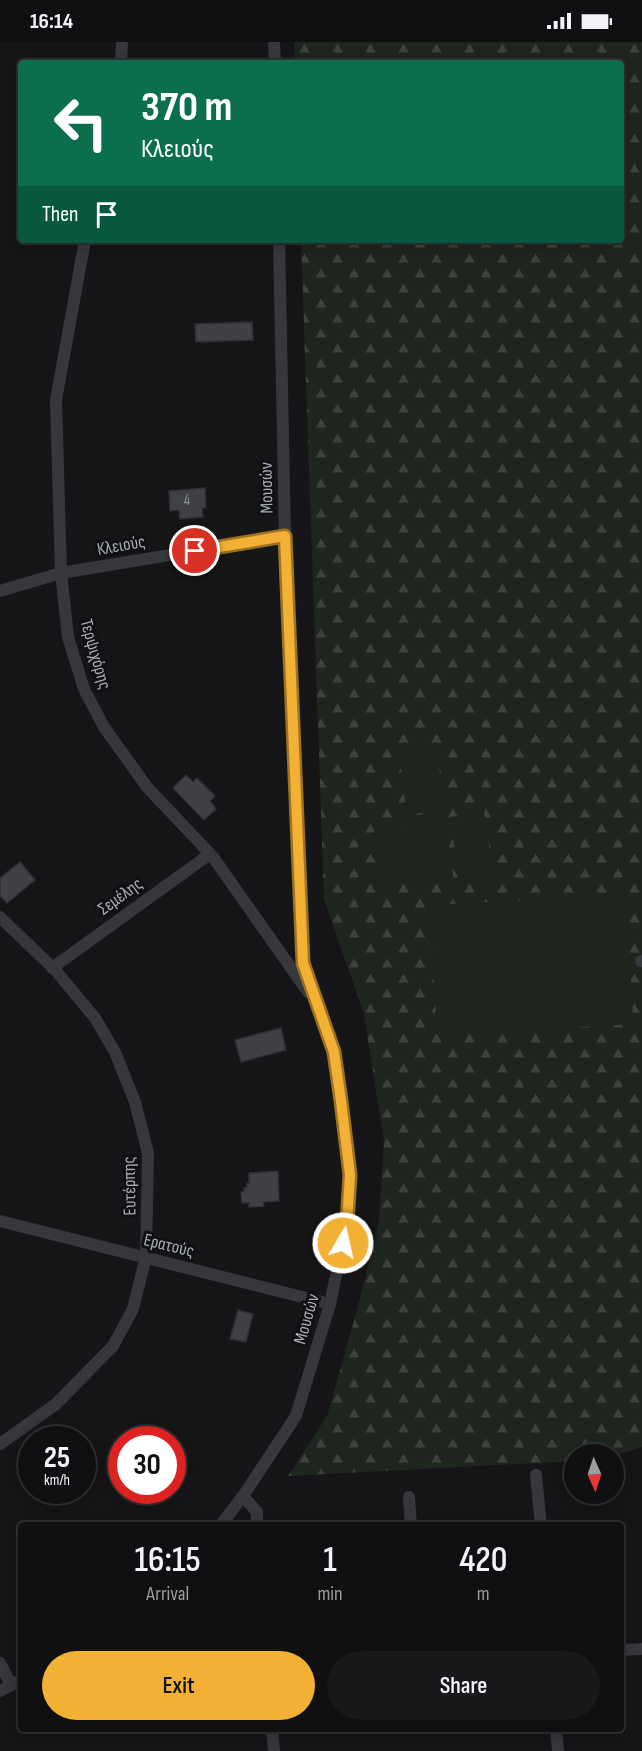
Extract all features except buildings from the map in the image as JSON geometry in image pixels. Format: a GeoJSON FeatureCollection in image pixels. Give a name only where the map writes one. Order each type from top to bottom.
{"type":"FeatureCollection","features":[{"type":"Feature","properties":{"kind":"street"},"geometry":{"type":"LineString","coordinates":[[121,60],[122,42]]}},
{"type":"Feature","properties":{"kind":"street"},"geometry":{"type":"LineString","coordinates":[[274,42],[275,60]]}},
{"type":"Feature","properties":{"kind":"street","name":"Τερψιχόρης"},"geometry":{"type":"LineString","coordinates":[[84,243],[56,400],[61,573],[68,637],[84,689],[104,727],[147,787],[210,854],[317,1006]]}},
{"type":"Feature","properties":{"kind":"street","name":"Μουσών"},"geometry":{"type":"LineString","coordinates":[[223,1522],[296,1416],[330,1304],[347,1223],[350,1175],[334,1052],[303,963],[285,536],[279,243]]}},
{"type":"Feature","properties":{"kind":"street","name":"Κλειούς"},"geometry":{"type":"LineString","coordinates":[[0,591],[61,573],[285,536]]}},
{"type":"Feature","properties":{"kind":"street","name":"Σεμέλης"},"geometry":{"type":"LineString","coordinates":[[52,968],[210,854]]}},
{"type":"Feature","properties":{"kind":"street","name":"Ευτέρπης"},"geometry":{"type":"LineString","coordinates":[[0,917],[52,968],[95,1018],[115,1052],[135,1102],[147,1153],[146,1257],[133,1309],[113,1346],[56,1404],[0,1444]]}},
{"type":"Feature","properties":{"kind":"street"},"geometry":{"type":"LineString","coordinates":[[290,965],[303,963]]}},
{"type":"Feature","properties":{"kind":"street","name":"Ερατούς"},"geometry":{"type":"LineString","coordinates":[[0,1221],[330,1304]]}},
{"type":"Feature","properties":{"kind":"street"},"geometry":{"type":"LineString","coordinates":[[536,1475],[541,1522]]}},
{"type":"Feature","properties":{"kind":"street"},"geometry":{"type":"LineString","coordinates":[[243,1496],[256,1512],[257,1522]]}},
{"type":"Feature","properties":{"kind":"street"},"geometry":{"type":"LineString","coordinates":[[409,1497],[411,1522]]}},
{"type":"Feature","properties":{"kind":"street"},"geometry":{"type":"LineString","coordinates":[[624,1650],[642,1648]]}},
{"type":"Feature","properties":{"kind":"street"},"geometry":{"type":"LineString","coordinates":[[0,1664],[11,1685]]}},
{"type":"Feature","properties":{"kind":"street"},"geometry":{"type":"LineString","coordinates":[[272,1732],[274,1751]]}},
{"type":"Feature","properties":{"kind":"street"},"geometry":{"type":"LineString","coordinates":[[556,1732],[558,1751]]}},
{"type":"Feature","properties":{"kind":"green space"},"geometry":{"type":"Polygon","coordinates":[[[294,42],[642,42],[642,1447],[624,1453],[624,1444],[564,1444],[564,1462],[288,1476],[327,1416],[379,1222],[384,1142],[364,1014],[324,899],[301,243],[624,243],[624,60],[295,60],[294,42]]]}},
{"type":"Feature","properties":{"kind":"green space"},"geometry":{"type":"Polygon","coordinates":[[[437,747],[444,810],[407,815],[399,751],[437,747]]]}},
{"type":"Feature","properties":{"kind":"green space"},"geometry":{"type":"Polygon","coordinates":[[[444,811],[454,881],[417,886],[416,882],[383,887],[373,825],[406,820],[415,878],[407,817],[444,811]]]}},
{"type":"Feature","properties":{"kind":"green space"},"geometry":{"type":"Polygon","coordinates":[[[484,812],[494,880],[460,885],[450,817],[484,812]]]}},
{"type":"Feature","properties":{"kind":"green space"},"geometry":{"type":"Polygon","coordinates":[[[626,895],[633,1024],[437,1035],[430,905],[626,895]]]}},
{"type":"Feature","properties":{"kind":"route"},"geometry":{"type":"LineString","coordinates":[[195,551],[285,536],[303,963],[334,1052],[341,1101],[350,1175],[347,1223],[343,1243]]}}]}
